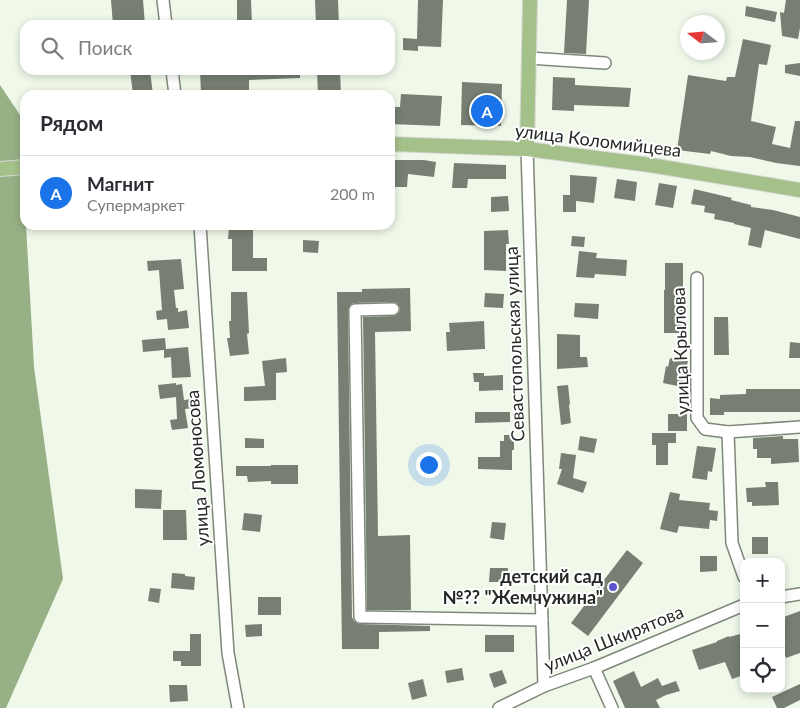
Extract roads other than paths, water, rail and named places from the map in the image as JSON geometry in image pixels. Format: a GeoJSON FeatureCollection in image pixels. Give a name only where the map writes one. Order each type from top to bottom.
{"type":"FeatureCollection","features":[{"type":"Feature","properties":{"kind":"main road","name":"Севастопольская улица"},"geometry":{"type":"LineString","coordinates":[[527,149],[530,0]]}},
{"type":"Feature","properties":{"kind":"main road","name":"улица Коломийцева"},"geometry":{"type":"LineString","coordinates":[[395,144],[527,149],[650,165],[800,190]]}},
{"type":"Feature","properties":{"kind":"main road"},"geometry":{"type":"LineString","coordinates":[[0,169],[20,167]]}},
{"type":"Feature","properties":{"kind":"street"},"geometry":{"type":"LineString","coordinates":[[163,0],[165,20]]}},
{"type":"Feature","properties":{"kind":"street"},"geometry":{"type":"LineString","coordinates":[[529,58],[605,62]]}},
{"type":"Feature","properties":{"kind":"street"},"geometry":{"type":"LineString","coordinates":[[173,75],[174,90]]}},
{"type":"Feature","properties":{"kind":"street","name":"Севастопольская улица"},"geometry":{"type":"LineString","coordinates":[[527,149],[544,686]]}},
{"type":"Feature","properties":{"kind":"street","name":"улица Ломоносова"},"geometry":{"type":"LineString","coordinates":[[200,230],[228,653],[238,708]]}},
{"type":"Feature","properties":{"kind":"street","name":"улица Крылова"},"geometry":{"type":"LineString","coordinates":[[697,278],[697,418],[705,429],[728,432],[800,427]]}},
{"type":"Feature","properties":{"kind":"street"},"geometry":{"type":"LineString","coordinates":[[393,309],[355,310],[360,617],[542,620]]}},
{"type":"Feature","properties":{"kind":"street"},"geometry":{"type":"LineString","coordinates":[[728,432],[732,543],[740,566]]}},
{"type":"Feature","properties":{"kind":"street"},"geometry":{"type":"LineString","coordinates":[[785,596],[800,594]]}},
{"type":"Feature","properties":{"kind":"street","name":"улица Шкирятова"},"geometry":{"type":"LineString","coordinates":[[499,708],[544,686],[594,668],[740,607]]}},
{"type":"Feature","properties":{"kind":"street"},"geometry":{"type":"LineString","coordinates":[[594,668],[612,708]]}},
{"type":"Feature","properties":{"kind":"place","name":"Магнит"},"geometry":{"type":"Point","coordinates":[487,111]}},
{"type":"Feature","properties":{"kind":"place","name":"детский сад №?? \"Жемчужина\""},"geometry":{"type":"Point","coordinates":[613,587]}}]}
